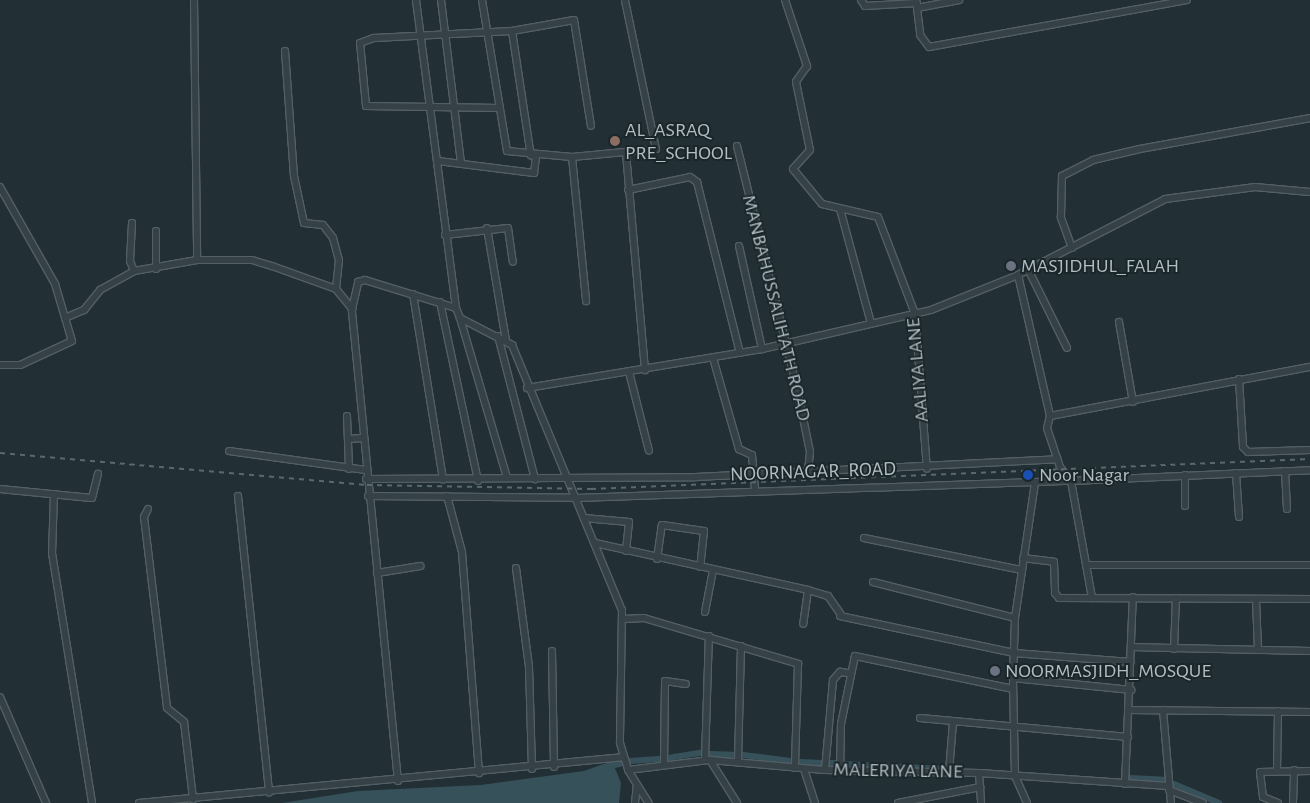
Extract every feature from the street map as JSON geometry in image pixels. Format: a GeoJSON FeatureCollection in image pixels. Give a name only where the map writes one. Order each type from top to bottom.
{"type":"FeatureCollection","features":[{"type":"Feature","properties":{"kind":"street"},"geometry":{"type":"LineString","coordinates":[[194,0],[197,260]]}},
{"type":"Feature","properties":{"kind":"street"},"geometry":{"type":"LineString","coordinates":[[416,0],[438,161],[445,235],[456,308],[507,478]]}},
{"type":"Feature","properties":{"kind":"street"},"geometry":{"type":"LineString","coordinates":[[441,0],[456,107],[461,163]]}},
{"type":"Feature","properties":{"kind":"street"},"geometry":{"type":"LineString","coordinates":[[482,0],[507,151],[534,156],[572,157],[656,149],[625,0]]}},
{"type":"Feature","properties":{"kind":"street"},"geometry":{"type":"LineString","coordinates":[[785,0],[806,66],[796,82],[810,150],[793,169],[822,204],[840,209],[871,323]]}},
{"type":"Feature","properties":{"kind":"street"},"geometry":{"type":"LineString","coordinates":[[861,0],[865,6],[960,0]]}},
{"type":"Feature","properties":{"kind":"street"},"geometry":{"type":"LineString","coordinates":[[917,4],[920,35],[929,46],[1187,0]]}},
{"type":"Feature","properties":{"kind":"street"},"geometry":{"type":"LineString","coordinates":[[500,108],[365,104],[361,40],[421,34],[447,37],[512,31],[574,20],[591,126]]}},
{"type":"Feature","properties":{"kind":"street"},"geometry":{"type":"LineString","coordinates":[[438,161],[534,174],[534,156],[512,31]]}},
{"type":"Feature","properties":{"kind":"street"},"geometry":{"type":"LineString","coordinates":[[285,51],[294,176],[304,223],[323,225],[333,238],[339,260],[336,289]]}},
{"type":"Feature","properties":{"kind":"street"},"geometry":{"type":"LineString","coordinates":[[1072,248],[1061,217],[1062,176],[1093,160],[1140,149],[1310,118]]}},
{"type":"Feature","properties":{"kind":"street","name":"MANBAHUSSALIHATH ROAD"},"geometry":{"type":"LineString","coordinates":[[737,146],[810,452],[808,472]]}},
{"type":"Feature","properties":{"kind":"street"},"geometry":{"type":"LineString","coordinates":[[626,153],[645,370]]}},
{"type":"Feature","properties":{"kind":"street"},"geometry":{"type":"LineString","coordinates":[[572,157],[586,301]]}},
{"type":"Feature","properties":{"kind":"street"},"geometry":{"type":"LineString","coordinates":[[628,190],[690,177],[697,182],[740,353]]}},
{"type":"Feature","properties":{"kind":"street"},"geometry":{"type":"LineString","coordinates":[[0,187],[43,259],[66,318],[72,341],[66,347],[20,365],[0,364]]}},
{"type":"Feature","properties":{"kind":"street"},"geometry":{"type":"LineString","coordinates":[[527,388],[645,370],[762,349],[785,342],[915,314],[1018,275],[1165,199],[1255,187],[1310,192]]}},
{"type":"Feature","properties":{"kind":"street","name":"AALIYA LANE"},"geometry":{"type":"LineString","coordinates":[[840,209],[878,217],[915,314],[927,468]]}},
{"type":"Feature","properties":{"kind":"street"},"geometry":{"type":"LineString","coordinates":[[132,223],[130,261],[134,271]]}},
{"type":"Feature","properties":{"kind":"street"},"geometry":{"type":"LineString","coordinates":[[445,235],[487,228],[508,228],[513,262]]}},
{"type":"Feature","properties":{"kind":"street"},"geometry":{"type":"LineString","coordinates":[[487,228],[506,340]]}},
{"type":"Feature","properties":{"kind":"street"},"geometry":{"type":"LineString","coordinates":[[156,231],[156,269]]}},
{"type":"Feature","properties":{"kind":"street"},"geometry":{"type":"LineString","coordinates":[[739,246],[762,349]]}},
{"type":"Feature","properties":{"kind":"street"},"geometry":{"type":"LineString","coordinates":[[66,318],[84,310],[100,290],[134,271],[156,269],[197,260],[252,260],[336,289],[352,309]]}},
{"type":"Feature","properties":{"kind":"street"},"geometry":{"type":"LineString","coordinates":[[1028,269],[1067,348]]}},
{"type":"Feature","properties":{"kind":"street"},"geometry":{"type":"LineString","coordinates":[[1018,275],[1050,416],[1047,428],[1062,470],[1071,481],[1089,565],[1092,598]]}},
{"type":"Feature","properties":{"kind":"street"},"geometry":{"type":"LineString","coordinates":[[398,781],[366,479],[352,309],[358,282],[365,280],[456,308]]}},
{"type":"Feature","properties":{"kind":"street"},"geometry":{"type":"LineString","coordinates":[[413,294],[443,480]]}},
{"type":"Feature","properties":{"kind":"street"},"geometry":{"type":"LineString","coordinates":[[440,302],[478,481]]}},
{"type":"Feature","properties":{"kind":"street"},"geometry":{"type":"LineString","coordinates":[[460,318],[506,340],[515,351],[527,388],[595,543],[624,619],[619,732],[622,757],[649,803]]}},
{"type":"Feature","properties":{"kind":"street"},"geometry":{"type":"LineString","coordinates":[[1118,322],[1133,402]]}},
{"type":"Feature","properties":{"kind":"street"},"geometry":{"type":"LineString","coordinates":[[498,336],[536,479]]}},
{"type":"Feature","properties":{"kind":"street"},"geometry":{"type":"LineString","coordinates":[[713,358],[739,450],[752,455],[755,492]]}},
{"type":"Feature","properties":{"kind":"street"},"geometry":{"type":"LineString","coordinates":[[1050,416],[1133,402],[1310,367]]}},
{"type":"Feature","properties":{"kind":"street"},"geometry":{"type":"LineString","coordinates":[[630,372],[649,451]]}},
{"type":"Feature","properties":{"kind":"street"},"geometry":{"type":"LineString","coordinates":[[1239,380],[1243,447],[1248,452],[1310,450]]}},
{"type":"Feature","properties":{"kind":"street"},"geometry":{"type":"LineString","coordinates":[[347,416],[349,469]]}},
{"type":"Feature","properties":{"kind":"street"},"geometry":{"type":"LineString","coordinates":[[348,439],[364,438]]}},
{"type":"Feature","properties":{"kind":"street"},"geometry":{"type":"LineString","coordinates":[[229,451],[366,470]]}},
{"type":"Feature","properties":{"kind":"street","name":"NOORNAGAR_ROAD"},"geometry":{"type":"LineString","coordinates":[[366,479],[478,481],[507,478],[568,480],[927,468],[1058,459]]}},
{"type":"Feature","properties":{"kind":"street"},"geometry":{"type":"LineString","coordinates":[[368,496],[576,498],[1071,481],[1310,470]]}},
{"type":"Feature","properties":{"kind":"street"},"geometry":{"type":"LineString","coordinates":[[1284,471],[1287,509]]}},
{"type":"Feature","properties":{"kind":"street"},"geometry":{"type":"LineString","coordinates":[[1236,473],[1239,517]]}},
{"type":"Feature","properties":{"kind":"street"},"geometry":{"type":"LineString","coordinates":[[0,489],[92,498],[98,474]]}},
{"type":"Feature","properties":{"kind":"street"},"geometry":{"type":"LineString","coordinates":[[1185,475],[1185,506]]}},
{"type":"Feature","properties":{"kind":"street"},"geometry":{"type":"LineString","coordinates":[[1027,803],[1015,776],[1013,678],[1015,618],[1035,482]]}},
{"type":"Feature","properties":{"kind":"street"},"geometry":{"type":"LineString","coordinates":[[54,494],[52,552],[92,803]]}},
{"type":"Feature","properties":{"kind":"street"},"geometry":{"type":"LineString","coordinates":[[238,496],[269,792]]}},
{"type":"Feature","properties":{"kind":"street"},"geometry":{"type":"LineString","coordinates":[[447,496],[462,552],[479,773]]}},
{"type":"Feature","properties":{"kind":"street"},"geometry":{"type":"LineString","coordinates":[[148,509],[144,517],[167,708],[184,722],[193,799]]}},
{"type":"Feature","properties":{"kind":"street"},"geometry":{"type":"LineString","coordinates":[[584,518],[629,522],[626,551]]}},
{"type":"Feature","properties":{"kind":"street"},"geometry":{"type":"LineString","coordinates":[[657,559],[662,524],[704,531],[700,567]]}},
{"type":"Feature","properties":{"kind":"street"},"geometry":{"type":"LineString","coordinates":[[864,538],[1021,570]]}},
{"type":"Feature","properties":{"kind":"street"},"geometry":{"type":"LineString","coordinates":[[595,543],[657,559],[808,590],[828,596],[840,614],[1014,654],[1131,662]]}},
{"type":"Feature","properties":{"kind":"street"},"geometry":{"type":"LineString","coordinates":[[1023,558],[1054,562],[1058,597],[1310,599]]}},
{"type":"Feature","properties":{"kind":"street"},"geometry":{"type":"LineString","coordinates":[[1089,565],[1310,565]]}},
{"type":"Feature","properties":{"kind":"street"},"geometry":{"type":"LineString","coordinates":[[377,572],[420,566]]}},
{"type":"Feature","properties":{"kind":"street"},"geometry":{"type":"LineString","coordinates":[[516,568],[529,666],[532,768]]}},
{"type":"Feature","properties":{"kind":"street"},"geometry":{"type":"LineString","coordinates":[[705,612],[713,570]]}},
{"type":"Feature","properties":{"kind":"street"},"geometry":{"type":"LineString","coordinates":[[873,582],[1015,618]]}},
{"type":"Feature","properties":{"kind":"street"},"geometry":{"type":"LineString","coordinates":[[803,624],[808,590]]}},
{"type":"Feature","properties":{"kind":"street"},"geometry":{"type":"LineString","coordinates":[[1125,784],[1131,690],[1133,597]]}},
{"type":"Feature","properties":{"kind":"street"},"geometry":{"type":"LineString","coordinates":[[1174,649],[1176,598]]}},
{"type":"Feature","properties":{"kind":"street"},"geometry":{"type":"LineString","coordinates":[[1256,600],[1258,650]]}},
{"type":"Feature","properties":{"kind":"street"},"geometry":{"type":"LineString","coordinates":[[624,619],[644,618],[709,636],[800,666],[795,768]]}},
{"type":"Feature","properties":{"kind":"street"},"geometry":{"type":"LineString","coordinates":[[709,636],[708,760],[737,803]]}},
{"type":"Feature","properties":{"kind":"street"},"geometry":{"type":"LineString","coordinates":[[738,761],[741,646]]}},
{"type":"Feature","properties":{"kind":"street"},"geometry":{"type":"LineString","coordinates":[[1132,647],[1310,650]]}},
{"type":"Feature","properties":{"kind":"street"},"geometry":{"type":"LineString","coordinates":[[552,652],[554,767]]}},
{"type":"Feature","properties":{"kind":"street"},"geometry":{"type":"LineString","coordinates":[[840,771],[848,673],[855,656],[1013,689]]}},
{"type":"Feature","properties":{"kind":"street"},"geometry":{"type":"LineString","coordinates":[[825,770],[833,680],[840,672],[848,673]]}},
{"type":"Feature","properties":{"kind":"street"},"geometry":{"type":"LineString","coordinates":[[1013,678],[1131,690]]}},
{"type":"Feature","properties":{"kind":"street"},"geometry":{"type":"LineString","coordinates":[[664,765],[665,681],[686,684]]}},
{"type":"Feature","properties":{"kind":"street"},"geometry":{"type":"LineString","coordinates":[[0,697],[46,803]]}},
{"type":"Feature","properties":{"kind":"street"},"geometry":{"type":"LineString","coordinates":[[1130,710],[1310,712]]}},
{"type":"Feature","properties":{"kind":"street"},"geometry":{"type":"LineString","coordinates":[[1163,710],[1170,803]]}},
{"type":"Feature","properties":{"kind":"street"},"geometry":{"type":"LineString","coordinates":[[1277,770],[1278,711]]}},
{"type":"Feature","properties":{"kind":"street"},"geometry":{"type":"LineString","coordinates":[[920,718],[1015,730],[1128,737]]}},
{"type":"Feature","properties":{"kind":"street"},"geometry":{"type":"LineString","coordinates":[[949,772],[953,722]]}},
{"type":"Feature","properties":{"kind":"street"},"geometry":{"type":"LineString","coordinates":[[139,803],[554,767],[622,757]]}},
{"type":"Feature","properties":{"kind":"street","name":"MALERIYA LANE"},"geometry":{"type":"LineString","coordinates":[[628,770],[708,760],[840,771],[979,773],[1169,788],[1203,803]]}},
{"type":"Feature","properties":{"kind":"street"},"geometry":{"type":"LineString","coordinates":[[804,769],[815,803]]}},
{"type":"Feature","properties":{"kind":"street"},"geometry":{"type":"LineString","coordinates":[[1278,803],[1263,797],[1260,785],[1260,772],[1277,770],[1310,771]]}},
{"type":"Feature","properties":{"kind":"street"},"geometry":{"type":"LineString","coordinates":[[1293,803],[1294,770]]}},
{"type":"Feature","properties":{"kind":"street"},"geometry":{"type":"LineString","coordinates":[[979,773],[981,803]]}},
{"type":"Feature","properties":{"kind":"street"},"geometry":{"type":"LineString","coordinates":[[635,803],[637,785]]}},
{"type":"Feature","properties":{"kind":"street"},"geometry":{"type":"LineString","coordinates":[[898,803],[980,787]]}},
{"type":"Feature","properties":{"kind":"water"},"geometry":{"type":"Polygon","coordinates":[[[612,761],[621,783],[619,803],[282,803],[358,791],[481,785],[584,771],[612,761]]]}},
{"type":"Feature","properties":{"kind":"waterway"},"geometry":{"type":"LineString","coordinates":[[668,758],[701,753]]}},
{"type":"Feature","properties":{"kind":"waterway"},"geometry":{"type":"LineString","coordinates":[[710,754],[733,755]]}},
{"type":"Feature","properties":{"kind":"waterway"},"geometry":{"type":"LineString","coordinates":[[743,755],[791,761]]}},
{"type":"Feature","properties":{"kind":"waterway"},"geometry":{"type":"LineString","coordinates":[[630,761],[659,759]]}},
{"type":"Feature","properties":{"kind":"waterway"},"geometry":{"type":"LineString","coordinates":[[800,762],[821,763]]}},
{"type":"Feature","properties":{"kind":"waterway"},"geometry":{"type":"LineString","coordinates":[[830,763],[836,763]]}},
{"type":"Feature","properties":{"kind":"waterway"},"geometry":{"type":"LineString","coordinates":[[614,765],[620,764]]}},
{"type":"Feature","properties":{"kind":"waterway"},"geometry":{"type":"LineString","coordinates":[[844,764],[944,769]]}},
{"type":"Feature","properties":{"kind":"waterway"},"geometry":{"type":"LineString","coordinates":[[1130,778],[1164,780]]}},
{"type":"Feature","properties":{"kind":"waterway"},"geometry":{"type":"LineString","coordinates":[[1174,784],[1219,803]]}},
{"type":"Feature","properties":{"kind":"railway"},"geometry":{"type":"LineString","coordinates":[[0,453],[367,485],[591,489],[1310,459]]}},
{"type":"Feature","properties":{"kind":"place","name":"AL_ASRAQ PRE_SCHOOL"},"geometry":{"type":"Point","coordinates":[615,141]}},
{"type":"Feature","properties":{"kind":"place","name":"MASJIDHUL_FALAH"},"geometry":{"type":"Point","coordinates":[1011,266]}},
{"type":"Feature","properties":{"kind":"place","name":"Noor Nagar"},"geometry":{"type":"Point","coordinates":[1028,475]}},
{"type":"Feature","properties":{"kind":"place","name":"NOORMASJIDH_MOSQUE"},"geometry":{"type":"Point","coordinates":[995,671]}}]}
